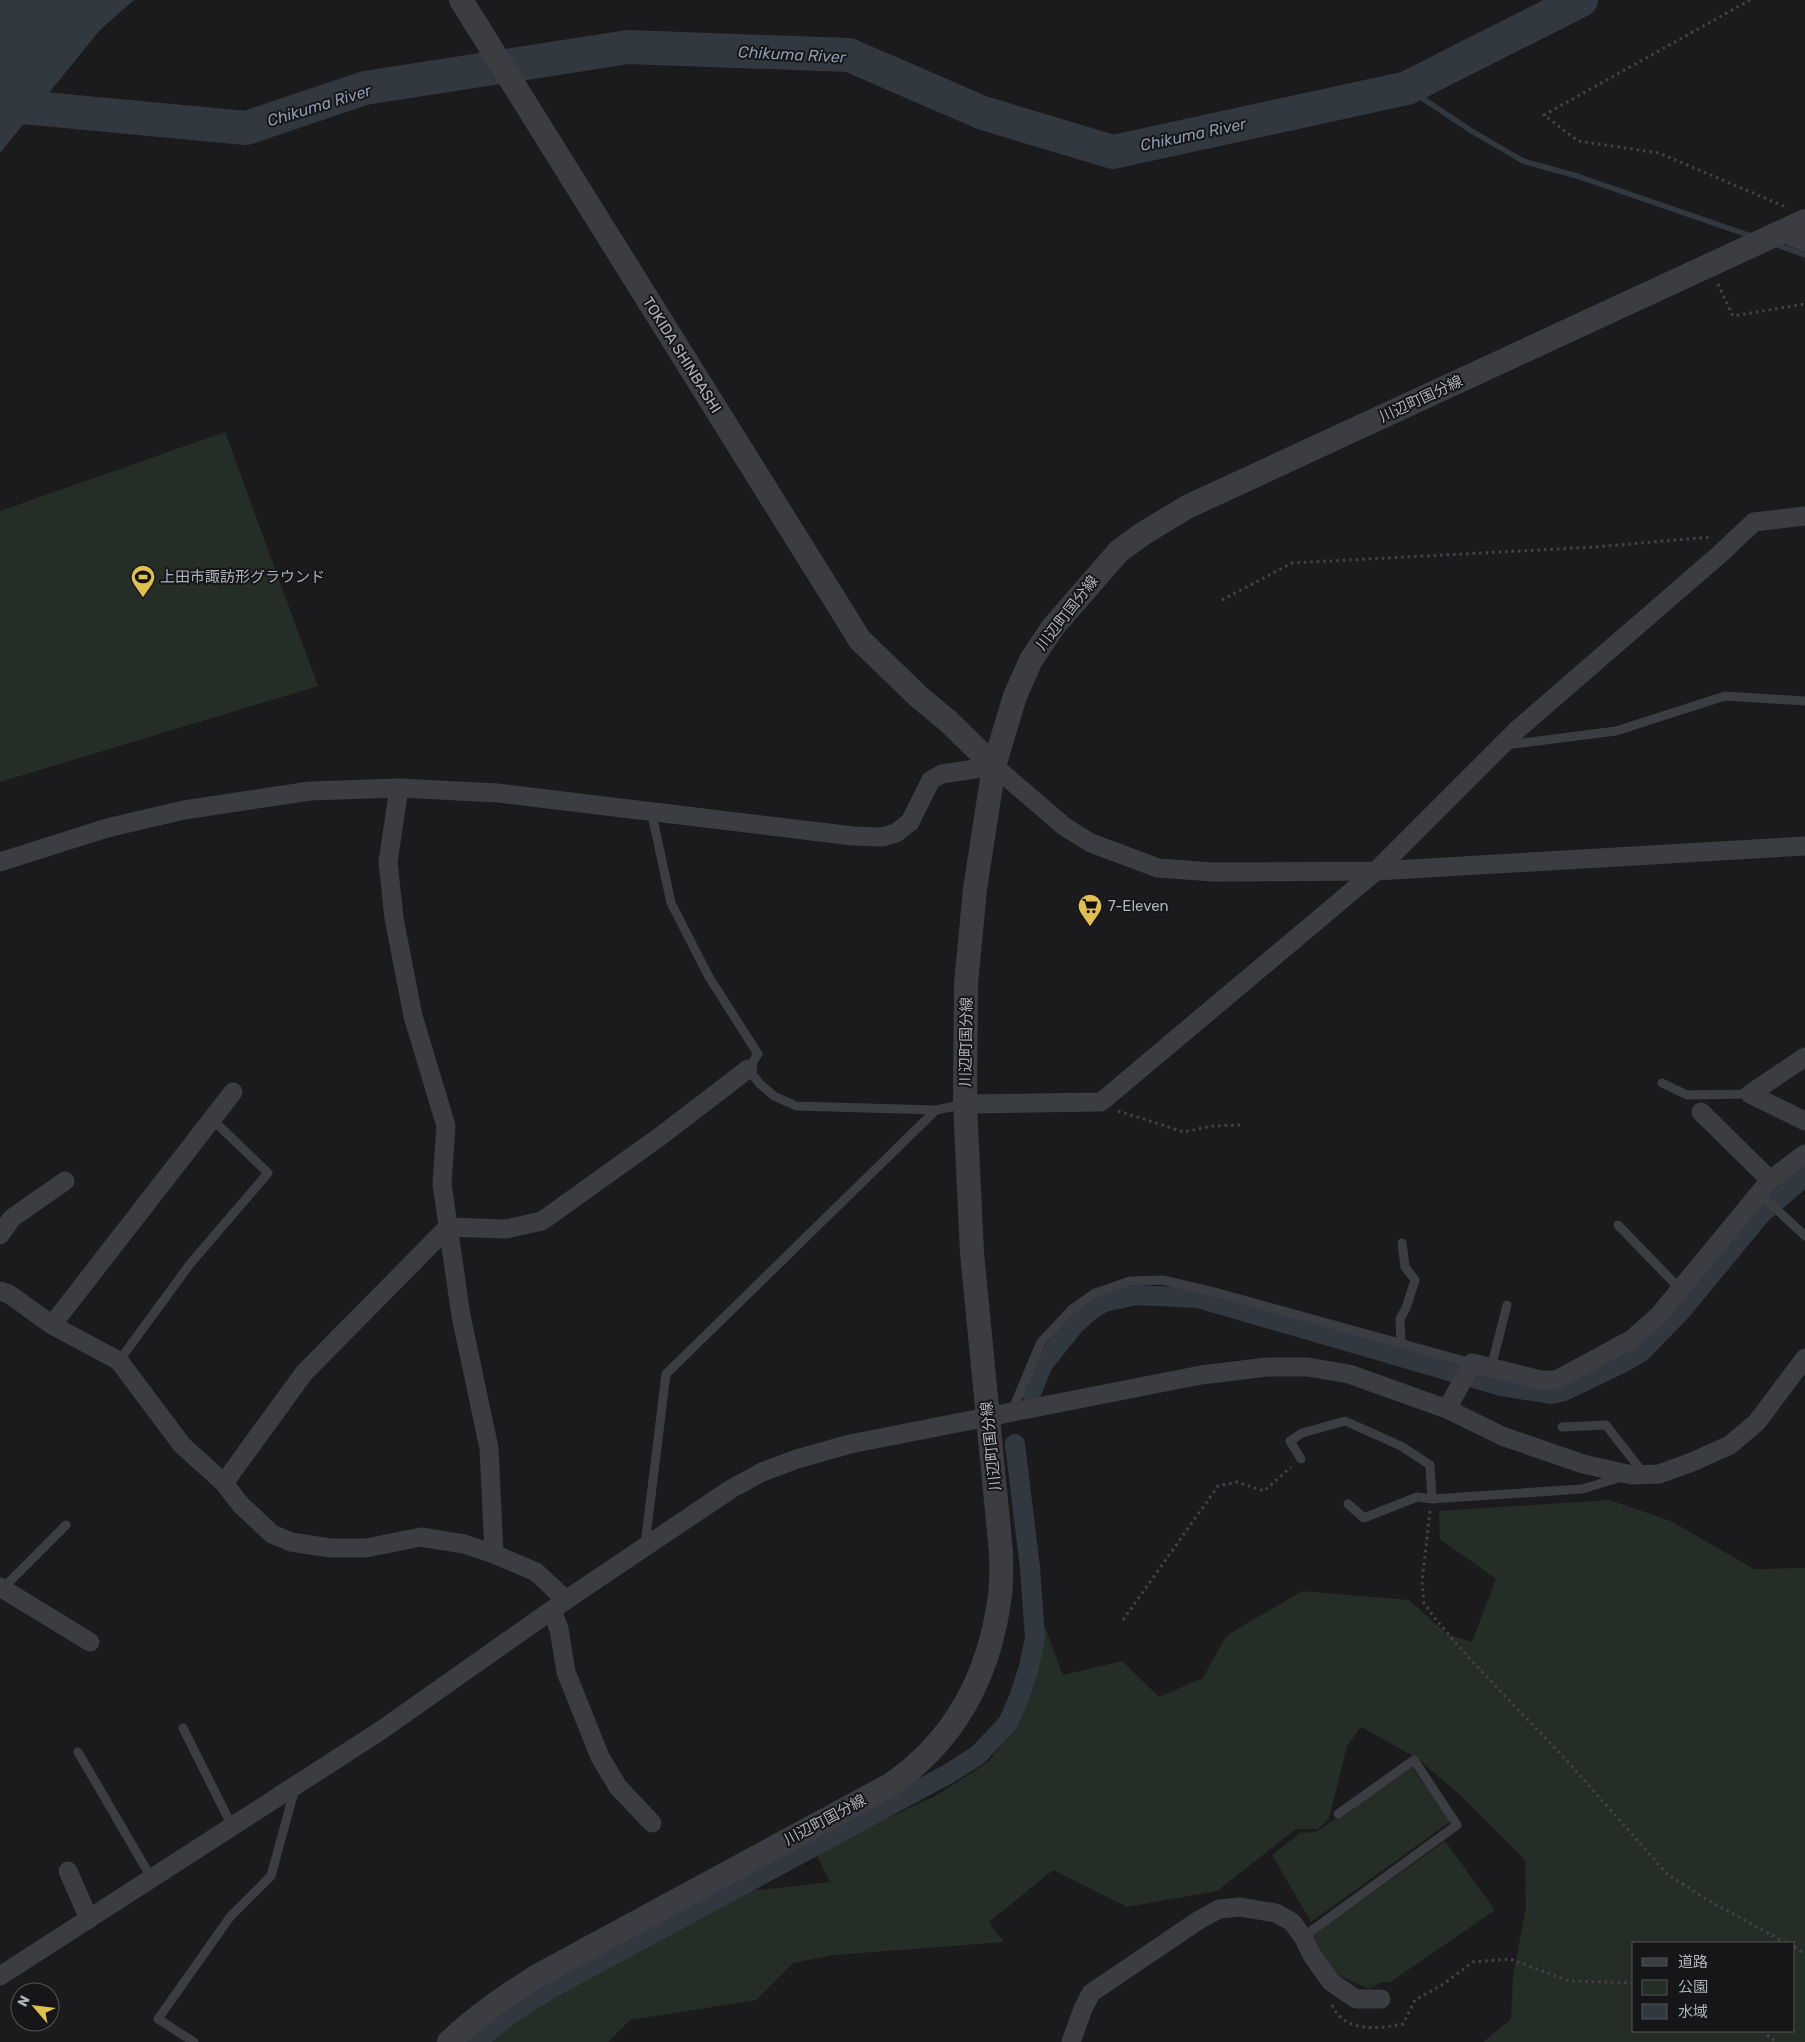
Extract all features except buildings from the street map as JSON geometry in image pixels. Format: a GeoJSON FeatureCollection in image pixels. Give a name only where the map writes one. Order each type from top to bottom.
{"type":"FeatureCollection","features":[{"type":"Feature","properties":{"kind":"street","name":"TOKIDA SHINBASHI"},"geometry":{"type":"LineString","coordinates":[[461,0],[860,640],[994,766]]}},
{"type":"Feature","properties":{"kind":"street","name":"川辺町国分線"},"geometry":{"type":"LineString","coordinates":[[449,2042],[473,2020],[503,1997],[537,1976],[890,1785],[906,1774],[936,1746],[968,1701],[981,1673],[1001,1594],[1001,1552],[972,1253],[965,1104],[966,984],[975,889],[994,766],[1015,696],[1031,660],[1053,626],[1119,551],[1144,533],[1187,507],[1781,232],[1796,214]]}},
{"type":"Feature","properties":{"kind":"street"},"geometry":{"type":"LineString","coordinates":[[1781,232],[1805,242]]}},
{"type":"Feature","properties":{"kind":"street"},"geometry":{"type":"LineString","coordinates":[[965,1104],[1101,1102],[1376,872],[1518,729],[1720,554],[1754,522],[1805,516]]}},
{"type":"Feature","properties":{"kind":"street"},"geometry":{"type":"LineString","coordinates":[[0,862],[107,828],[184,810],[310,792],[398,788],[498,793],[651,810],[853,836],[882,837],[896,833],[910,822],[931,780],[942,774],[994,766],[1065,827],[1091,843],[1158,868],[1212,872],[1376,872],[1805,846]]}},
{"type":"Feature","properties":{"kind":"street"},"geometry":{"type":"LineString","coordinates":[[398,788],[388,862],[394,918],[413,1016],[446,1126],[442,1184],[461,1316],[489,1448],[494,1554]]}},
{"type":"Feature","properties":{"kind":"street"},"geometry":{"type":"LineString","coordinates":[[1805,1057],[1750,1094],[1805,1121]]}},
{"type":"Feature","properties":{"kind":"street"},"geometry":{"type":"LineString","coordinates":[[224,1483],[304,1373],[448,1227],[506,1229],[542,1221],[662,1136],[748,1069]]}},
{"type":"Feature","properties":{"kind":"street"},"geometry":{"type":"LineString","coordinates":[[52,1325],[233,1092]]}},
{"type":"Feature","properties":{"kind":"street"},"geometry":{"type":"LineString","coordinates":[[1700,1112],[1763,1189]]}},
{"type":"Feature","properties":{"kind":"street"},"geometry":{"type":"LineString","coordinates":[[1447,1409],[1470,1366],[1491,1368],[1541,1380],[1556,1380],[1632,1339],[1659,1315],[1763,1189],[1805,1154]]}},
{"type":"Feature","properties":{"kind":"street"},"geometry":{"type":"LineString","coordinates":[[0,1234],[12,1218],[65,1181]]}},
{"type":"Feature","properties":{"kind":"street"},"geometry":{"type":"LineString","coordinates":[[0,1291],[9,1294],[52,1325],[119,1362],[182,1445],[224,1483],[240,1504],[272,1534],[291,1542],[330,1548],[366,1548],[421,1537],[464,1544],[494,1554],[536,1572],[559,1606],[558,1629],[566,1672],[600,1757],[618,1787],[652,1824]]}},
{"type":"Feature","properties":{"kind":"street"},"geometry":{"type":"LineString","coordinates":[[0,1976],[296,1788],[389,1726],[559,1606],[731,1489],[762,1472],[797,1459],[850,1444],[1201,1375],[1267,1368],[1308,1368],[1349,1374],[1447,1409],[1502,1436],[1583,1464],[1638,1474],[1659,1474],[1730,1445],[1756,1422],[1805,1358]]}},
{"type":"Feature","properties":{"kind":"street"},"geometry":{"type":"LineString","coordinates":[[1,1588],[90,1642]]}},
{"type":"Feature","properties":{"kind":"street"},"geometry":{"type":"LineString","coordinates":[[68,1871],[89,1919]]}},
{"type":"Feature","properties":{"kind":"street"},"geometry":{"type":"LineString","coordinates":[[1071,2042],[1082,2009],[1090,1993],[1199,1920],[1219,1909],[1240,1907],[1276,1912],[1292,1922],[1331,1982],[1356,1999],[1381,1999]]}},
{"type":"Feature","properties":{"kind":"lane"},"geometry":{"type":"LineString","coordinates":[[1501,746],[1616,731],[1725,696],[1805,701]]}},
{"type":"Feature","properties":{"kind":"lane"},"geometry":{"type":"LineString","coordinates":[[651,810],[672,903],[709,977],[758,1054],[748,1069],[759,1083],[774,1096],[796,1106],[936,1110],[965,1104]]}},
{"type":"Feature","properties":{"kind":"lane"},"geometry":{"type":"LineString","coordinates":[[1662,1083],[1687,1095],[1750,1094]]}},
{"type":"Feature","properties":{"kind":"lane"},"geometry":{"type":"LineString","coordinates":[[644,1548],[666,1374],[936,1110]]}},
{"type":"Feature","properties":{"kind":"lane"},"geometry":{"type":"LineString","coordinates":[[119,1362],[190,1264],[268,1173],[212,1118]]}},
{"type":"Feature","properties":{"kind":"lane"},"geometry":{"type":"LineString","coordinates":[[1763,1189],[1804,1234]]}},
{"type":"Feature","properties":{"kind":"lane"},"geometry":{"type":"LineString","coordinates":[[1618,1225],[1680,1289]]}},
{"type":"Feature","properties":{"kind":"lane"},"geometry":{"type":"LineString","coordinates":[[1401,1344],[1400,1319],[1406,1308],[1414,1280],[1405,1267],[1402,1243]]}},
{"type":"Feature","properties":{"kind":"lane"},"geometry":{"type":"LineString","coordinates":[[1012,1411],[1041,1342],[1071,1310],[1095,1293],[1130,1281],[1163,1280],[1218,1293],[1401,1344],[1470,1366]]}},
{"type":"Feature","properties":{"kind":"lane"},"geometry":{"type":"LineString","coordinates":[[1491,1368],[1507,1306]]}},
{"type":"Feature","properties":{"kind":"lane"},"geometry":{"type":"LineString","coordinates":[[1301,1459],[1290,1441],[1302,1433],[1345,1421],[1401,1446],[1430,1465],[1432,1499]]}},
{"type":"Feature","properties":{"kind":"lane"},"geometry":{"type":"LineString","coordinates":[[1348,1504],[1364,1518],[1417,1497],[1432,1499],[1582,1489],[1638,1474],[1606,1425],[1562,1427]]}},
{"type":"Feature","properties":{"kind":"lane"},"geometry":{"type":"LineString","coordinates":[[1,1588],[66,1525]]}},
{"type":"Feature","properties":{"kind":"lane"},"geometry":{"type":"LineString","coordinates":[[182,1728],[233,1828]]}},
{"type":"Feature","properties":{"kind":"lane"},"geometry":{"type":"LineString","coordinates":[[78,1752],[152,1879]]}},
{"type":"Feature","properties":{"kind":"lane"},"geometry":{"type":"LineString","coordinates":[[1303,1937],[1458,1824],[1414,1760],[1338,1814]]}},
{"type":"Feature","properties":{"kind":"lane"},"geometry":{"type":"LineString","coordinates":[[194,2042],[158,2019],[230,1917],[271,1876],[296,1788]]}},
{"type":"Feature","properties":{"kind":"path"},"geometry":{"type":"LineString","coordinates":[[1750,0],[1544,115],[1578,141],[1659,153],[1796,214]]}},
{"type":"Feature","properties":{"kind":"path"},"geometry":{"type":"LineString","coordinates":[[1709,266],[1733,316],[1805,304]]}},
{"type":"Feature","properties":{"kind":"path"},"geometry":{"type":"LineString","coordinates":[[1222,600],[1292,563],[1595,547],[1741,534]]}},
{"type":"Feature","properties":{"kind":"path"},"geometry":{"type":"LineString","coordinates":[[1092,1102],[1184,1132],[1212,1126],[1244,1125]]}},
{"type":"Feature","properties":{"kind":"path"},"geometry":{"type":"LineString","coordinates":[[1123,1620],[1218,1486],[1237,1482],[1264,1491],[1301,1459]]}},
{"type":"Feature","properties":{"kind":"path"},"geometry":{"type":"LineString","coordinates":[[1432,1499],[1422,1582],[1424,1603],[1437,1621],[1470,1659],[1570,1764],[1667,1874],[1706,1899],[1784,1942]]}},
{"type":"Feature","properties":{"kind":"path"},"geometry":{"type":"LineString","coordinates":[[1331,1982],[1332,2008],[1348,2023],[1368,2029],[1403,2024],[1415,2000],[1442,1985],[1473,1962],[1510,1959],[1569,1981],[1632,1983]]}},
{"type":"Feature","properties":{"kind":"path"},"geometry":{"type":"LineString","coordinates":[[1763,2032],[1776,2042]]}},
{"type":"Feature","properties":{"kind":"green space","name":"上田市諏訪形グラウンド"},"geometry":{"type":"Polygon","coordinates":[[[225,432],[318,686],[0,782],[0,511],[225,432]]]}},
{"type":"Feature","properties":{"kind":"green space"},"geometry":{"type":"Polygon","coordinates":[[[1609,1500],[1671,1521],[1754,1569],[1805,1568],[1805,2042],[1483,2042],[1511,2019],[1513,1975],[1526,1908],[1525,1860],[1460,1795],[1417,1758],[1361,1727],[1347,1746],[1329,1819],[1318,1829],[1296,1829],[1217,1891],[1127,1907],[1053,1870],[989,1922],[1004,1942],[835,1955],[793,1963],[756,2000],[630,2020],[608,2042],[479,2042],[551,1991],[741,1892],[830,1882],[815,1852],[937,1795],[988,1762],[1016,1726],[1030,1697],[1036,1668],[1040,1614],[1063,1675],[1122,1661],[1159,1697],[1203,1678],[1226,1636],[1302,1591],[1409,1600],[1447,1634],[1472,1642],[1496,1579],[1440,1539],[1439,1511],[1609,1500]]]}},
{"type":"Feature","properties":{"kind":"green space"},"geometry":{"type":"Polygon","coordinates":[[[1411,1766],[1451,1821],[1311,1922],[1272,1855],[1300,1833],[1316,1832],[1411,1766]]]}},
{"type":"Feature","properties":{"kind":"green space"},"geometry":{"type":"Polygon","coordinates":[[[1445,1841],[1495,1910],[1389,1983],[1382,1982],[1369,1989],[1331,1972],[1313,1935],[1445,1841]]]}},
{"type":"Feature","properties":{"kind":"water"},"geometry":{"type":"Polygon","coordinates":[[[0,0],[134,0],[100,30],[0,153],[0,0]]]}},
{"type":"Feature","properties":{"kind":"waterway","name":"Chikuma River"},"geometry":{"type":"LineString","coordinates":[[0,105],[246,128],[365,88],[628,47],[849,55],[983,113],[1113,152],[1407,88],[1581,0]]}},
{"type":"Feature","properties":{"kind":"waterway"},"geometry":{"type":"LineString","coordinates":[[1407,88],[1470,130],[1523,161],[1577,176],[1754,237]]}},
{"type":"Feature","properties":{"kind":"waterway"},"geometry":{"type":"LineString","coordinates":[[1772,243],[1805,255]]}},
{"type":"Feature","properties":{"kind":"waterway"},"geometry":{"type":"LineString","coordinates":[[1031,1393],[1043,1364],[1075,1324],[1092,1309],[1104,1302],[1136,1295],[1198,1298],[1501,1386],[1551,1394],[1564,1391],[1641,1352],[1681,1311],[1761,1214],[1805,1176]]}},
{"type":"Feature","properties":{"kind":"waterway"},"geometry":{"type":"LineString","coordinates":[[475,2042],[515,2011],[550,1989],[948,1774],[978,1755],[1008,1723],[1019,1698],[1029,1667],[1035,1638],[1030,1568],[1015,1444]]}},
{"type":"Feature","properties":{"kind":"place","name":"上田市諏訪形グラウンド"},"geometry":{"type":"Point","coordinates":[143,598]}},
{"type":"Feature","properties":{"kind":"place","name":"7-Eleven"},"geometry":{"type":"Point","coordinates":[1090,927]}}]}
